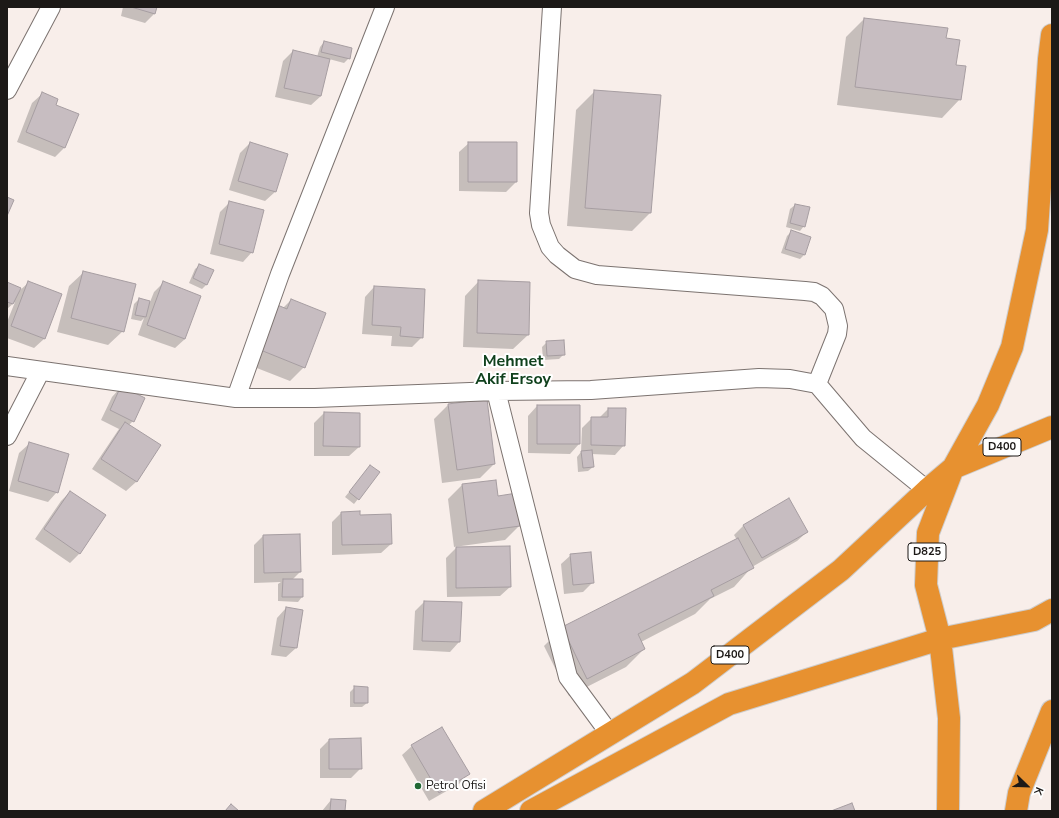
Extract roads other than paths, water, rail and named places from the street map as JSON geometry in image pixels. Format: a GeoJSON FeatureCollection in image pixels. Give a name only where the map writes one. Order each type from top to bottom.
{"type":"FeatureCollection","features":[{"type":"Feature","properties":{"kind":"highway","name":"D825"},"geometry":{"type":"LineString","coordinates":[[948,811],[949,718],[940,639],[926,585],[928,533],[953,468],[988,405],[1012,347],[1037,230],[1052,35]]}},
{"type":"Feature","properties":{"kind":"highway","name":"D400"},"geometry":{"type":"LineString","coordinates":[[484,811],[693,683],[841,570],[927,490],[953,468],[1052,427]]}},
{"type":"Feature","properties":{"kind":"highway"},"geometry":{"type":"LineString","coordinates":[[531,811],[729,704],[940,639],[1034,620],[1052,610]]}},
{"type":"Feature","properties":{"kind":"highway"},"geometry":{"type":"LineString","coordinates":[[1016,811],[1019,793],[1052,711]]}},
{"type":"Feature","properties":{"kind":"street"},"geometry":{"type":"LineString","coordinates":[[9,79],[51,7]]}},
{"type":"Feature","properties":{"kind":"street"},"geometry":{"type":"LineString","coordinates":[[236,398],[280,274],[385,7]]}},
{"type":"Feature","properties":{"kind":"street"},"geometry":{"type":"LineString","coordinates":[[552,7],[539,214],[541,225],[550,246],[566,263],[575,269],[597,275],[805,291],[814,292],[822,296],[834,309],[838,326],[837,334],[817,384]]}},
{"type":"Feature","properties":{"kind":"street"},"geometry":{"type":"LineString","coordinates":[[7,366],[40,372],[236,398],[315,398],[496,391],[591,390],[759,378],[790,379],[817,384],[863,438],[927,490]]}},
{"type":"Feature","properties":{"kind":"street"},"geometry":{"type":"LineString","coordinates":[[7,436],[40,372]]}},
{"type":"Feature","properties":{"kind":"street"},"geometry":{"type":"LineString","coordinates":[[496,391],[568,677],[610,734]]}},
{"type":"Feature","properties":{"kind":"place","name":"Petrol Ofisi"},"geometry":{"type":"Point","coordinates":[418,786]}},
{"type":"Feature","properties":{"kind":"district","name":"Mehmet Akif Ersoy"},"geometry":{"type":"Point","coordinates":[513,371]}}]}
